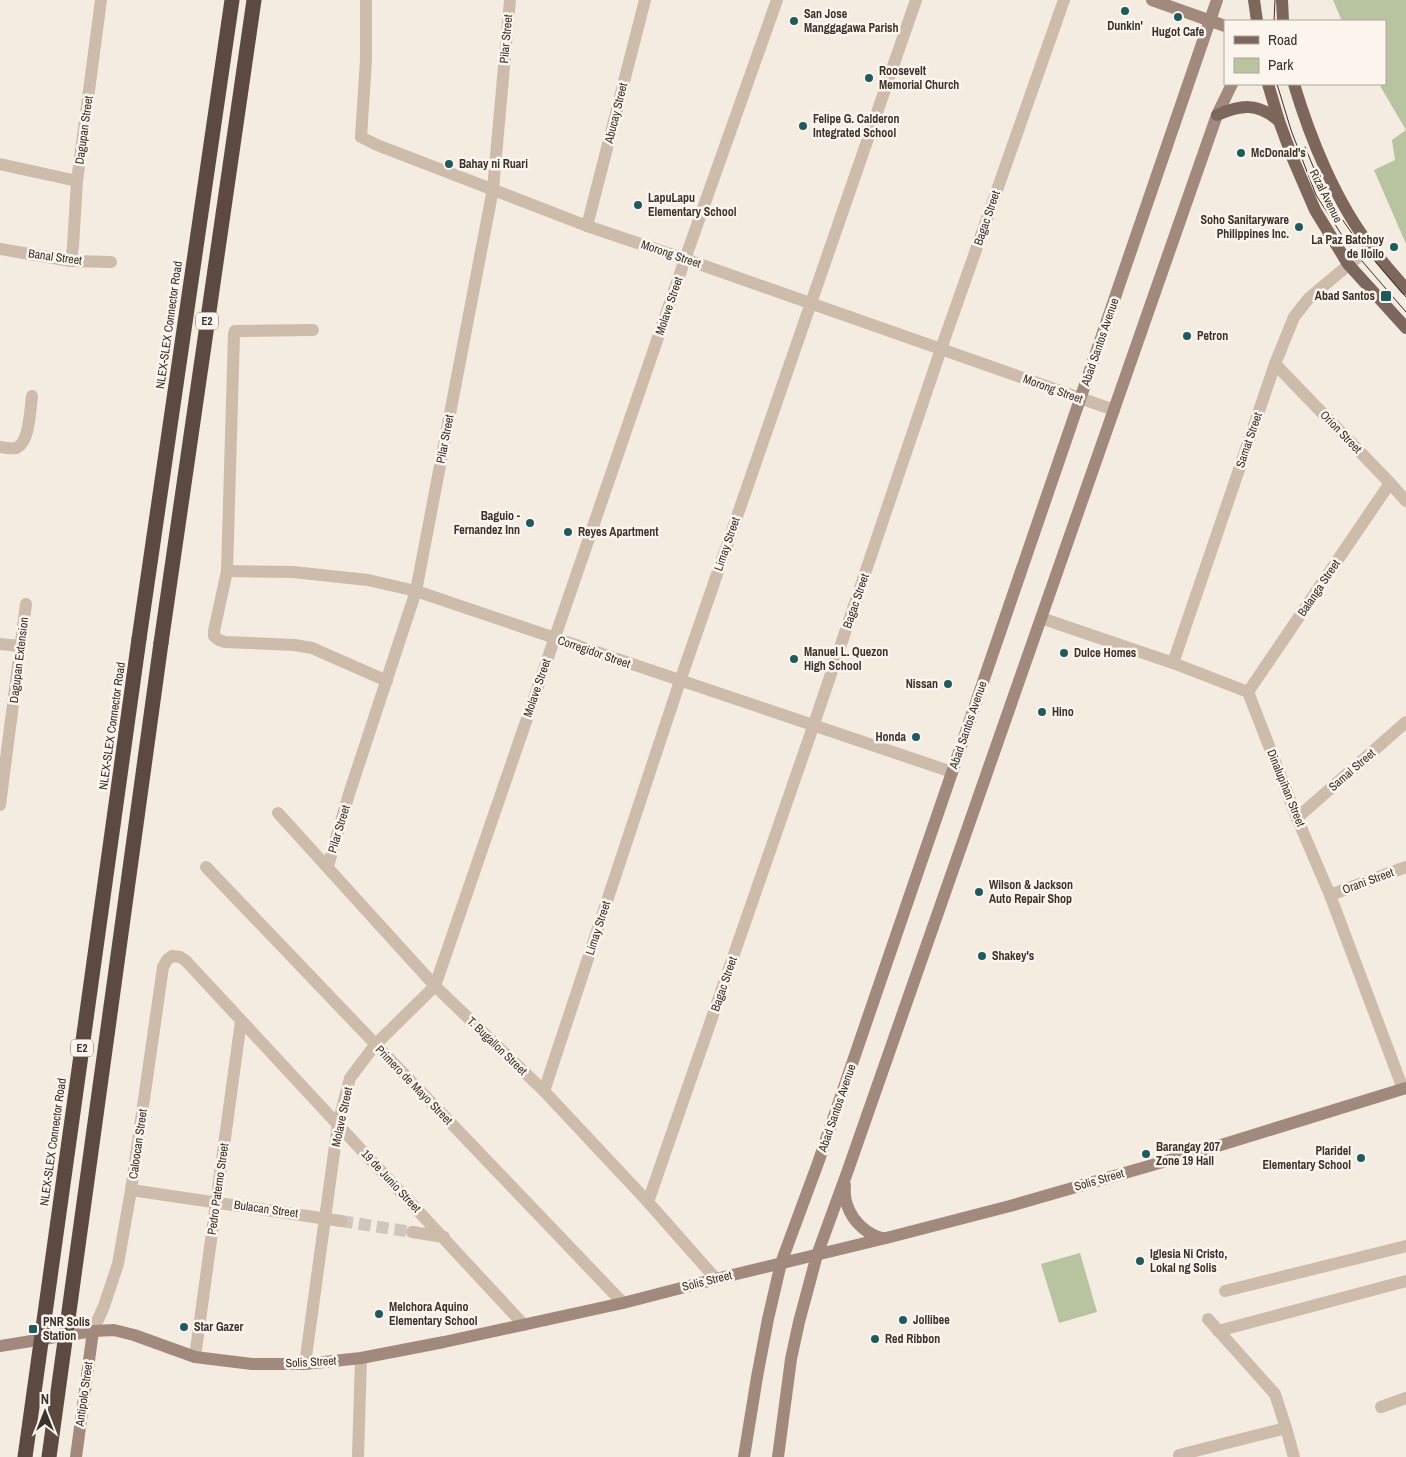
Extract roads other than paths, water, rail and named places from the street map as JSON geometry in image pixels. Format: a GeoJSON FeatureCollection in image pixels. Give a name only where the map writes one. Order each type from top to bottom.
{"type":"FeatureCollection","features":[{"type":"Feature","properties":{"kind":"highway","name":"NLEX-SLEX Connector Road"},"geometry":{"type":"LineString","coordinates":[[25,1457],[139,640],[232,0]]}},
{"type":"Feature","properties":{"kind":"highway","name":"E2"},"geometry":{"type":"LineString","coordinates":[[49,1457],[163,623],[254,0]]}},
{"type":"Feature","properties":{"kind":"main road"},"geometry":{"type":"LineString","coordinates":[[1152,0],[1224,26]]}},
{"type":"Feature","properties":{"kind":"main road","name":"Abad Santos Avenue"},"geometry":{"type":"LineString","coordinates":[[744,1457],[768,1319],[781,1264],[818,1163],[1217,0]]}},
{"type":"Feature","properties":{"kind":"main road"},"geometry":{"type":"LineString","coordinates":[[1254,0],[1257,20]]}},
{"type":"Feature","properties":{"kind":"main road"},"geometry":{"type":"LineString","coordinates":[[1282,0],[1282,20]]}},
{"type":"Feature","properties":{"kind":"main road"},"geometry":{"type":"LineString","coordinates":[[778,1457],[791,1359],[817,1255],[1217,115],[1232,85]]}},
{"type":"Feature","properties":{"kind":"main road","name":"Rizal Avenue"},"geometry":{"type":"LineString","coordinates":[[1268,85],[1293,159],[1314,210],[1348,264],[1406,328]]}},
{"type":"Feature","properties":{"kind":"main road","name":"Rizal Avenue"},"geometry":{"type":"LineString","coordinates":[[1294,85],[1303,114],[1340,199],[1370,247],[1406,289]]}},
{"type":"Feature","properties":{"kind":"main road"},"geometry":{"type":"LineString","coordinates":[[1217,115],[1229,110],[1251,107],[1270,113],[1279,120]]}},
{"type":"Feature","properties":{"kind":"main road","name":"Solis Street"},"geometry":{"type":"LineString","coordinates":[[0,1346],[93,1331],[114,1330],[134,1335],[194,1357],[252,1364],[305,1364],[360,1358],[444,1342],[623,1303],[890,1238],[1010,1206],[1208,1149],[1404,1088]]}},
{"type":"Feature","properties":{"kind":"main road"},"geometry":{"type":"LineString","coordinates":[[848,1170],[844,1192],[850,1212],[863,1229],[882,1238],[890,1238]]}},
{"type":"Feature","properties":{"kind":"main road","name":"Antipolo Street"},"geometry":{"type":"LineString","coordinates":[[76,1457],[93,1331]]}},
{"type":"Feature","properties":{"kind":"street","name":"Dagupan Street"},"geometry":{"type":"LineString","coordinates":[[70,261],[73,246],[77,181],[101,0]]}},
{"type":"Feature","properties":{"kind":"street","name":"Morong Street"},"geometry":{"type":"LineString","coordinates":[[366,0],[366,60],[361,137],[587,226],[1114,410]]}},
{"type":"Feature","properties":{"kind":"street","name":"Pilar Street"},"geometry":{"type":"LineString","coordinates":[[328,866],[349,794],[416,591],[493,189],[510,0]]}},
{"type":"Feature","properties":{"kind":"street","name":"Abucay Street"},"geometry":{"type":"LineString","coordinates":[[587,226],[645,0]]}},
{"type":"Feature","properties":{"kind":"street","name":"Molave Street"},"geometry":{"type":"LineString","coordinates":[[305,1364],[338,1124],[350,1078],[375,1045],[435,986],[685,259],[777,0]]}},
{"type":"Feature","properties":{"kind":"street","name":"Limay Street"},"geometry":{"type":"LineString","coordinates":[[544,1091],[680,681],[916,0]]}},
{"type":"Feature","properties":{"kind":"street","name":"Bagac Street"},"geometry":{"type":"LineString","coordinates":[[648,1202],[814,724],[941,349],[1064,0]]}},
{"type":"Feature","properties":{"kind":"street"},"geometry":{"type":"LineString","coordinates":[[0,164],[77,181]]}},
{"type":"Feature","properties":{"kind":"street","name":"Samat Street"},"geometry":{"type":"LineString","coordinates":[[1173,663],[1275,364],[1294,317],[1309,298],[1370,247]]}},
{"type":"Feature","properties":{"kind":"street","name":"Banal Street"},"geometry":{"type":"LineString","coordinates":[[0,249],[70,261],[111,262]]}},
{"type":"Feature","properties":{"kind":"street"},"geometry":{"type":"LineString","coordinates":[[313,330],[235,331],[234,334],[228,571],[214,631],[216,638],[225,642],[294,645],[312,648],[387,681]]}},
{"type":"Feature","properties":{"kind":"street","name":"Orion Street"},"geometry":{"type":"LineString","coordinates":[[1275,364],[1406,502]]}},
{"type":"Feature","properties":{"kind":"street"},"geometry":{"type":"LineString","coordinates":[[0,447],[18,448],[26,439],[32,396]]}},
{"type":"Feature","properties":{"kind":"street","name":"Balanga Street"},"geometry":{"type":"LineString","coordinates":[[1248,692],[1390,483]]}},
{"type":"Feature","properties":{"kind":"street","name":"Corregidor Street"},"geometry":{"type":"LineString","coordinates":[[228,571],[293,572],[322,575],[368,580],[416,591],[952,772]]}},
{"type":"Feature","properties":{"kind":"street","name":"Dagupan Extension"},"geometry":{"type":"LineString","coordinates":[[0,805],[26,604]]}},
{"type":"Feature","properties":{"kind":"street"},"geometry":{"type":"LineString","coordinates":[[1041,618],[1173,663],[1248,692]]}},
{"type":"Feature","properties":{"kind":"street"},"geometry":{"type":"LineString","coordinates":[[0,644],[21,646]]}},
{"type":"Feature","properties":{"kind":"street","name":"Dinalupihan Street"},"geometry":{"type":"LineString","coordinates":[[1248,692],[1297,818],[1330,895],[1404,1088]]}},
{"type":"Feature","properties":{"kind":"street","name":"Samal Street"},"geometry":{"type":"LineString","coordinates":[[1297,818],[1406,722]]}},
{"type":"Feature","properties":{"kind":"street","name":"T. Bugallon Street"},"geometry":{"type":"LineString","coordinates":[[278,813],[435,986],[544,1091],[648,1202],[716,1279]]}},
{"type":"Feature","properties":{"kind":"street","name":"Primero de Mayo Street"},"geometry":{"type":"LineString","coordinates":[[206,867],[623,1303]]}},
{"type":"Feature","properties":{"kind":"street","name":"Orani Street"},"geometry":{"type":"LineString","coordinates":[[1330,895],[1406,867]]}},
{"type":"Feature","properties":{"kind":"street","name":"19 de Junio Street"},"geometry":{"type":"LineString","coordinates":[[172,956],[180,957],[186,961],[524,1325]]}},
{"type":"Feature","properties":{"kind":"street","name":"Caloocan Street"},"geometry":{"type":"LineString","coordinates":[[93,1331],[104,1306],[118,1264],[131,1190],[163,967],[172,956]]}},
{"type":"Feature","properties":{"kind":"street","name":"Pedro Paterno Street"},"geometry":{"type":"LineString","coordinates":[[194,1357],[242,1021]]}},
{"type":"Feature","properties":{"kind":"street","name":"Bulacan Street"},"geometry":{"type":"LineString","coordinates":[[131,1190],[341,1221]]}},
{"type":"Feature","properties":{"kind":"street"},"geometry":{"type":"LineString","coordinates":[[412,1232],[444,1237]]}},
{"type":"Feature","properties":{"kind":"street"},"geometry":{"type":"LineString","coordinates":[[1225,1291],[1406,1246]]}},
{"type":"Feature","properties":{"kind":"street"},"geometry":{"type":"LineString","coordinates":[[1218,1331],[1406,1280]]}},
{"type":"Feature","properties":{"kind":"street"},"geometry":{"type":"LineString","coordinates":[[1208,1319],[1275,1394],[1294,1457]]}},
{"type":"Feature","properties":{"kind":"street"},"geometry":{"type":"LineString","coordinates":[[358,1457],[360,1358]]}},
{"type":"Feature","properties":{"kind":"street"},"geometry":{"type":"LineString","coordinates":[[1381,1407],[1406,1398]]}},
{"type":"Feature","properties":{"kind":"street"},"geometry":{"type":"LineString","coordinates":[[1179,1455],[1286,1428]]}},
{"type":"Feature","properties":{"kind":"tunnel"},"geometry":{"type":"LineString","coordinates":[[341,1221],[412,1232]]}},
{"type":"Feature","properties":{"kind":"tram line"},"geometry":{"type":"LineString","coordinates":[[1274,20],[1275,0]]}},
{"type":"Feature","properties":{"kind":"tram line"},"geometry":{"type":"LineString","coordinates":[[1277,85],[1291,130],[1316,195],[1349,246],[1406,312]]}},
{"type":"Feature","properties":{"kind":"tram line"},"geometry":{"type":"LineString","coordinates":[[1305,147],[1325,195],[1356,239],[1406,297]]}},
{"type":"Feature","properties":{"kind":"place","name":"Dunkin'"},"geometry":{"type":"Point","coordinates":[1125,11]}},
{"type":"Feature","properties":{"kind":"place","name":"Hugot Cafe"},"geometry":{"type":"Point","coordinates":[1178,17]}},
{"type":"Feature","properties":{"kind":"place","name":"San Jose Manggagawa Parish"},"geometry":{"type":"Point","coordinates":[794,21]}},
{"type":"Feature","properties":{"kind":"place","name":"Roosevelt Memorial Church"},"geometry":{"type":"Point","coordinates":[869,78]}},
{"type":"Feature","properties":{"kind":"place","name":"Felipe G. Calderon Integrated School"},"geometry":{"type":"Point","coordinates":[803,126]}},
{"type":"Feature","properties":{"kind":"place","name":"McDonald's"},"geometry":{"type":"Point","coordinates":[1241,153]}},
{"type":"Feature","properties":{"kind":"place","name":"Bahay ni Ruari"},"geometry":{"type":"Point","coordinates":[449,164]}},
{"type":"Feature","properties":{"kind":"place","name":"LapuLapu Elementary School"},"geometry":{"type":"Point","coordinates":[638,205]}},
{"type":"Feature","properties":{"kind":"place","name":"Soho Sanitaryware Philippines Inc."},"geometry":{"type":"Point","coordinates":[1299,227]}},
{"type":"Feature","properties":{"kind":"place","name":"La Paz Batchoy de Iloilo"},"geometry":{"type":"Point","coordinates":[1394,247]}},
{"type":"Feature","properties":{"kind":"place","name":"Abad Santos"},"geometry":{"type":"Point","coordinates":[1386,296]}},
{"type":"Feature","properties":{"kind":"place","name":"Petron"},"geometry":{"type":"Point","coordinates":[1187,336]}},
{"type":"Feature","properties":{"kind":"place","name":"Baguio - Fernandez Inn"},"geometry":{"type":"Point","coordinates":[530,523]}},
{"type":"Feature","properties":{"kind":"place","name":"Reyes Apartment"},"geometry":{"type":"Point","coordinates":[568,532]}},
{"type":"Feature","properties":{"kind":"place","name":"Dulce Homes"},"geometry":{"type":"Point","coordinates":[1064,653]}},
{"type":"Feature","properties":{"kind":"place","name":"Manuel L. Quezon High School"},"geometry":{"type":"Point","coordinates":[794,659]}},
{"type":"Feature","properties":{"kind":"place","name":"Nissan"},"geometry":{"type":"Point","coordinates":[948,684]}},
{"type":"Feature","properties":{"kind":"place","name":"Hino"},"geometry":{"type":"Point","coordinates":[1042,712]}},
{"type":"Feature","properties":{"kind":"place","name":"Honda"},"geometry":{"type":"Point","coordinates":[916,737]}},
{"type":"Feature","properties":{"kind":"place","name":"Wilson & Jackson Auto Repair Shop"},"geometry":{"type":"Point","coordinates":[979,892]}},
{"type":"Feature","properties":{"kind":"place","name":"Shakey's"},"geometry":{"type":"Point","coordinates":[982,956]}},
{"type":"Feature","properties":{"kind":"place","name":"Barangay 207 Zone 19 Hall"},"geometry":{"type":"Point","coordinates":[1146,1154]}},
{"type":"Feature","properties":{"kind":"place","name":"Plaridel Elementary School"},"geometry":{"type":"Point","coordinates":[1361,1158]}},
{"type":"Feature","properties":{"kind":"place","name":"Iglesia Ni Cristo, Lokal ng Solis"},"geometry":{"type":"Point","coordinates":[1140,1261]}},
{"type":"Feature","properties":{"kind":"place","name":"Melchora Aquino Elementary School"},"geometry":{"type":"Point","coordinates":[379,1314]}},
{"type":"Feature","properties":{"kind":"place","name":"Jollibee"},"geometry":{"type":"Point","coordinates":[903,1320]}},
{"type":"Feature","properties":{"kind":"place","name":"Star Gazer"},"geometry":{"type":"Point","coordinates":[184,1327]}},
{"type":"Feature","properties":{"kind":"place","name":"PNR Solis Station"},"geometry":{"type":"Point","coordinates":[33,1329]}},
{"type":"Feature","properties":{"kind":"place","name":"Red Ribbon"},"geometry":{"type":"Point","coordinates":[875,1339]}}]}
